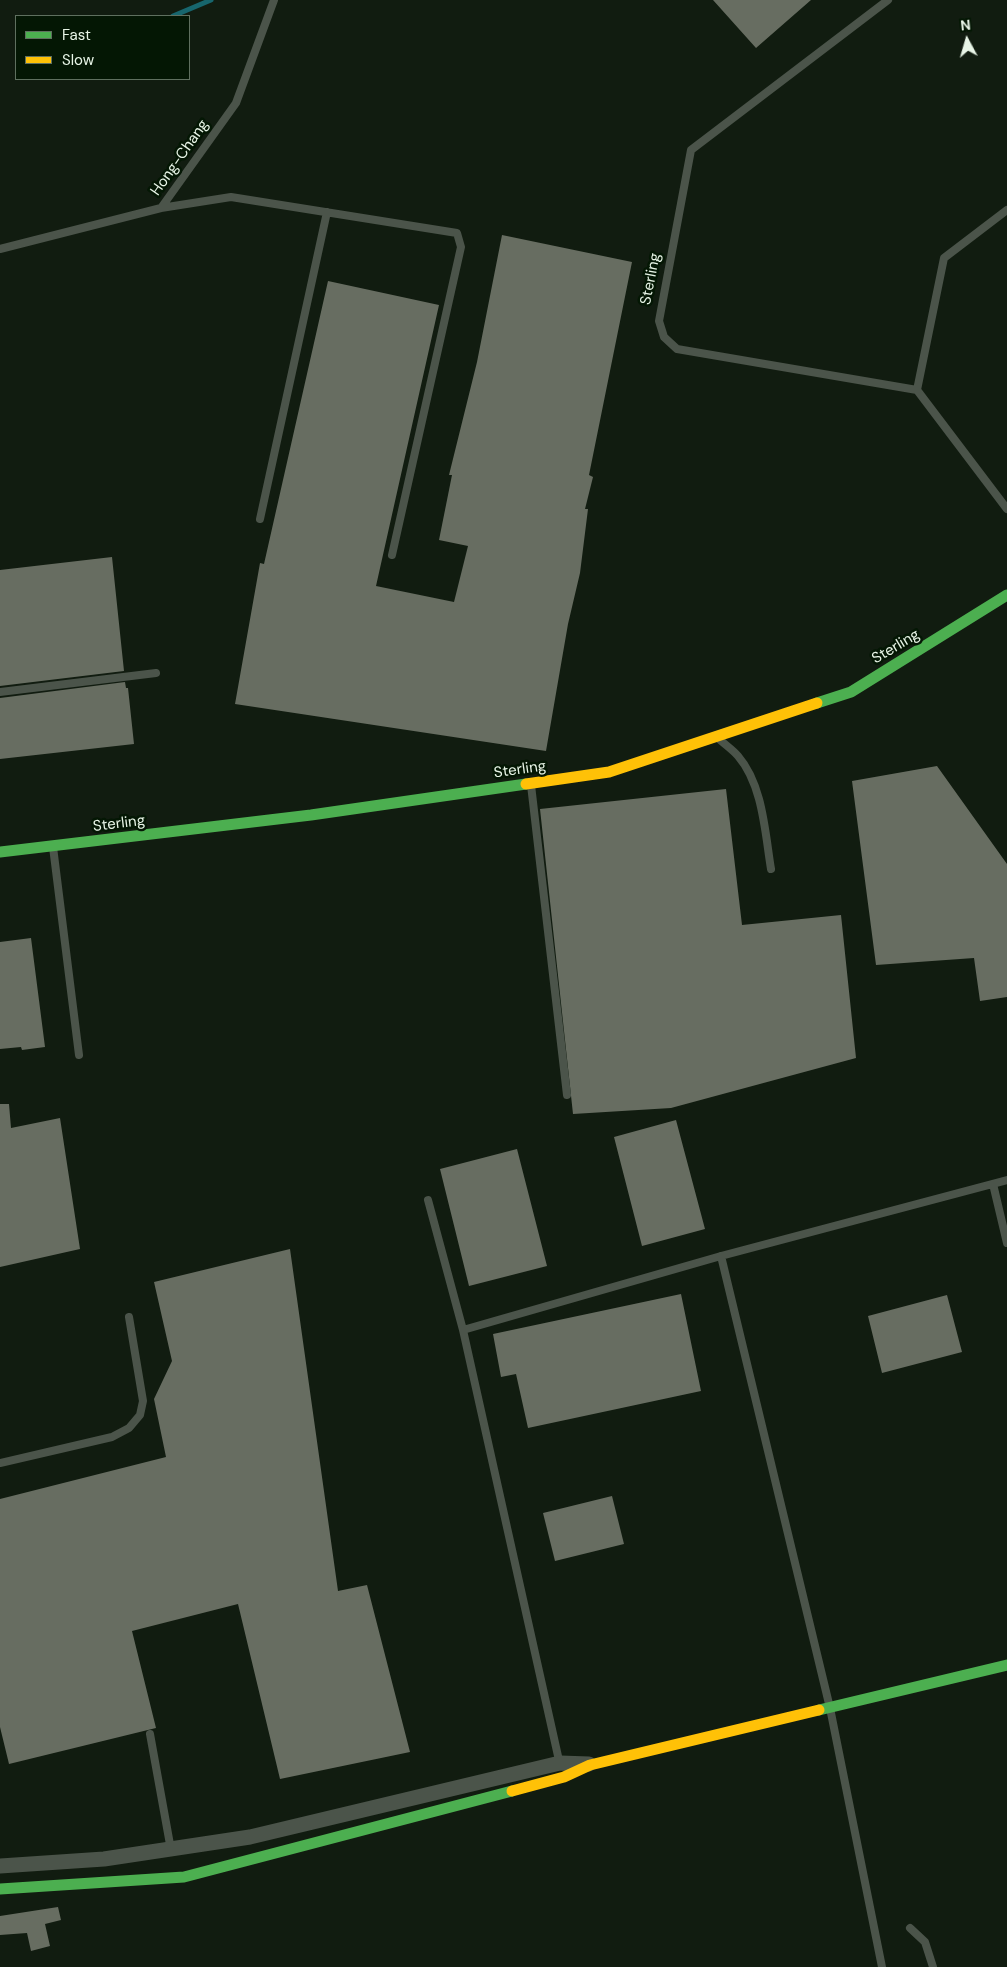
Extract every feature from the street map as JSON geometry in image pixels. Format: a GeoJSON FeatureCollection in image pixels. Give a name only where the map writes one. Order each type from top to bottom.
{"type":"FeatureCollection","features":[{"type":"Feature","properties":{"kind":"street","name":"Sterling"},"geometry":{"type":"LineString","coordinates":[[0,852],[311,815],[610,772],[851,692],[1007,596]]}},
{"type":"Feature","properties":{"kind":"street"},"geometry":{"type":"LineString","coordinates":[[0,1866],[104,1859],[250,1837],[397,1802],[590,1765],[1007,1665]]}},
{"type":"Feature","properties":{"kind":"street"},"geometry":{"type":"LineString","coordinates":[[0,1889],[184,1877],[402,1820],[562,1770]]}},
{"type":"Feature","properties":{"kind":"street"},"geometry":{"type":"LineString","coordinates":[[397,1802],[402,1820]]}},
{"type":"Feature","properties":{"kind":"street"},"geometry":{"type":"LineString","coordinates":[[250,1837],[256,1858]]}},
{"type":"Feature","properties":{"kind":"street"},"geometry":{"type":"LineString","coordinates":[[104,1859],[106,1882]]}},
{"type":"Feature","properties":{"kind":"lane","name":"Hong-Chang"},"geometry":{"type":"LineString","coordinates":[[0,249],[161,208],[236,103],[274,0]]}},
{"type":"Feature","properties":{"kind":"lane","name":"Sterling"},"geometry":{"type":"LineString","coordinates":[[888,0],[691,150],[659,321],[664,337],[677,349],[917,390]]}},
{"type":"Feature","properties":{"kind":"lane"},"geometry":{"type":"LineString","coordinates":[[161,208],[231,198],[450,230],[457,233],[461,247],[392,555]]}},
{"type":"Feature","properties":{"kind":"lane"},"geometry":{"type":"LineString","coordinates":[[1007,210],[948,253],[941,264],[917,390],[1007,509]]}},
{"type":"Feature","properties":{"kind":"lane"},"geometry":{"type":"LineString","coordinates":[[260,519],[327,212]]}},
{"type":"Feature","properties":{"kind":"lane"},"geometry":{"type":"LineString","coordinates":[[0,692],[156,673]]}},
{"type":"Feature","properties":{"kind":"lane"},"geometry":{"type":"LineString","coordinates":[[716,737],[738,756],[752,780],[763,816],[771,869]]}},
{"type":"Feature","properties":{"kind":"lane"},"geometry":{"type":"LineString","coordinates":[[531,783],[567,1095]]}},
{"type":"Feature","properties":{"kind":"lane"},"geometry":{"type":"LineString","coordinates":[[53,847],[79,1055]]}},
{"type":"Feature","properties":{"kind":"lane"},"geometry":{"type":"LineString","coordinates":[[463,1330],[722,1256],[1007,1180]]}},
{"type":"Feature","properties":{"kind":"lane"},"geometry":{"type":"LineString","coordinates":[[993,1184],[1007,1243]]}},
{"type":"Feature","properties":{"kind":"lane"},"geometry":{"type":"LineString","coordinates":[[428,1200],[463,1330],[562,1770]]}},
{"type":"Feature","properties":{"kind":"lane"},"geometry":{"type":"LineString","coordinates":[[722,1256],[830,1708],[882,1967]]}},
{"type":"Feature","properties":{"kind":"lane"},"geometry":{"type":"LineString","coordinates":[[0,1463],[112,1437],[130,1428],[140,1415],[143,1401],[129,1317]]}},
{"type":"Feature","properties":{"kind":"lane"},"geometry":{"type":"LineString","coordinates":[[150,1734],[171,1850]]}},
{"type":"Feature","properties":{"kind":"lane"},"geometry":{"type":"LineString","coordinates":[[910,1928],[925,1942],[933,1967]]}},
{"type":"Feature","properties":{"kind":"building"},"geometry":{"type":"Polygon","coordinates":[[[713,0],[811,0],[756,48],[713,0]]]}},
{"type":"Feature","properties":{"kind":"building"},"geometry":{"type":"Polygon","coordinates":[[[502,235],[632,262],[589,475],[593,477],[585,509],[588,509],[580,573],[568,624],[546,751],[235,704],[260,563],[264,564],[328,281],[439,305],[376,586],[454,602],[468,546],[439,540],[452,475],[449,475],[477,362],[502,235]]]}},
{"type":"Feature","properties":{"kind":"building"},"geometry":{"type":"Polygon","coordinates":[[[112,557],[124,671],[0,686],[0,570],[112,557]]]}},
{"type":"Feature","properties":{"kind":"building"},"geometry":{"type":"Polygon","coordinates":[[[125,682],[126,688],[128,688],[134,744],[0,759],[0,698],[125,682]]]}},
{"type":"Feature","properties":{"kind":"building"},"geometry":{"type":"Polygon","coordinates":[[[937,766],[1007,864],[1007,997],[980,1001],[974,958],[876,965],[852,781],[937,766]]]}},
{"type":"Feature","properties":{"kind":"building"},"geometry":{"type":"Polygon","coordinates":[[[726,789],[742,925],[841,915],[856,1058],[671,1108],[573,1114],[540,809],[726,789]]]}},
{"type":"Feature","properties":{"kind":"building"},"geometry":{"type":"Polygon","coordinates":[[[31,938],[45,1047],[22,1050],[21,1047],[0,1049],[0,942],[31,938]]]}},
{"type":"Feature","properties":{"kind":"building"},"geometry":{"type":"Polygon","coordinates":[[[0,1104],[9,1104],[11,1128],[60,1118],[80,1249],[0,1267],[0,1104]]]}},
{"type":"Feature","properties":{"kind":"building"},"geometry":{"type":"Polygon","coordinates":[[[676,1120],[705,1229],[642,1246],[614,1137],[676,1120]]]}},
{"type":"Feature","properties":{"kind":"building"},"geometry":{"type":"Polygon","coordinates":[[[517,1149],[547,1266],[469,1286],[440,1169],[517,1149]]]}},
{"type":"Feature","properties":{"kind":"building"},"geometry":{"type":"Polygon","coordinates":[[[290,1249],[338,1591],[367,1585],[410,1752],[280,1779],[238,1604],[132,1631],[156,1728],[9,1764],[0,1727],[0,1499],[166,1457],[154,1399],[172,1361],[154,1282],[290,1249]]]}},
{"type":"Feature","properties":{"kind":"building"},"geometry":{"type":"Polygon","coordinates":[[[681,1294],[701,1391],[528,1428],[516,1374],[501,1377],[493,1334],[681,1294]]]}},
{"type":"Feature","properties":{"kind":"building"},"geometry":{"type":"Polygon","coordinates":[[[947,1295],[962,1352],[882,1373],[868,1316],[947,1295]]]}},
{"type":"Feature","properties":{"kind":"building"},"geometry":{"type":"Polygon","coordinates":[[[612,1496],[624,1544],[555,1561],[543,1513],[612,1496]]]}},
{"type":"Feature","properties":{"kind":"building"},"geometry":{"type":"Polygon","coordinates":[[[58,1907],[61,1920],[45,1924],[50,1946],[31,1951],[27,1933],[0,1935],[0,1916],[58,1907]]]}},
{"type":"Feature","properties":{"kind":"waterway"},"geometry":{"type":"LineString","coordinates":[[175,15],[211,0]]}},
{"type":"Feature","properties":{"kind":"traffic: fast"},"geometry":{"type":"LineString","coordinates":[[817,703],[851,692],[1007,595]]}},
{"type":"Feature","properties":{"kind":"traffic: fast"},"geometry":{"type":"LineString","coordinates":[[0,852],[311,815],[526,784]]}},
{"type":"Feature","properties":{"kind":"traffic: fast"},"geometry":{"type":"LineString","coordinates":[[819,1710],[1007,1665]]}},
{"type":"Feature","properties":{"kind":"traffic: fast"},"geometry":{"type":"LineString","coordinates":[[0,1889],[184,1877],[512,1791]]}},
{"type":"Feature","properties":{"kind":"traffic: slow"},"geometry":{"type":"LineString","coordinates":[[526,784],[609,772],[817,703]]}},
{"type":"Feature","properties":{"kind":"traffic: slow"},"geometry":{"type":"LineString","coordinates":[[512,1791],[564,1777],[590,1765],[819,1710]]}}]}
